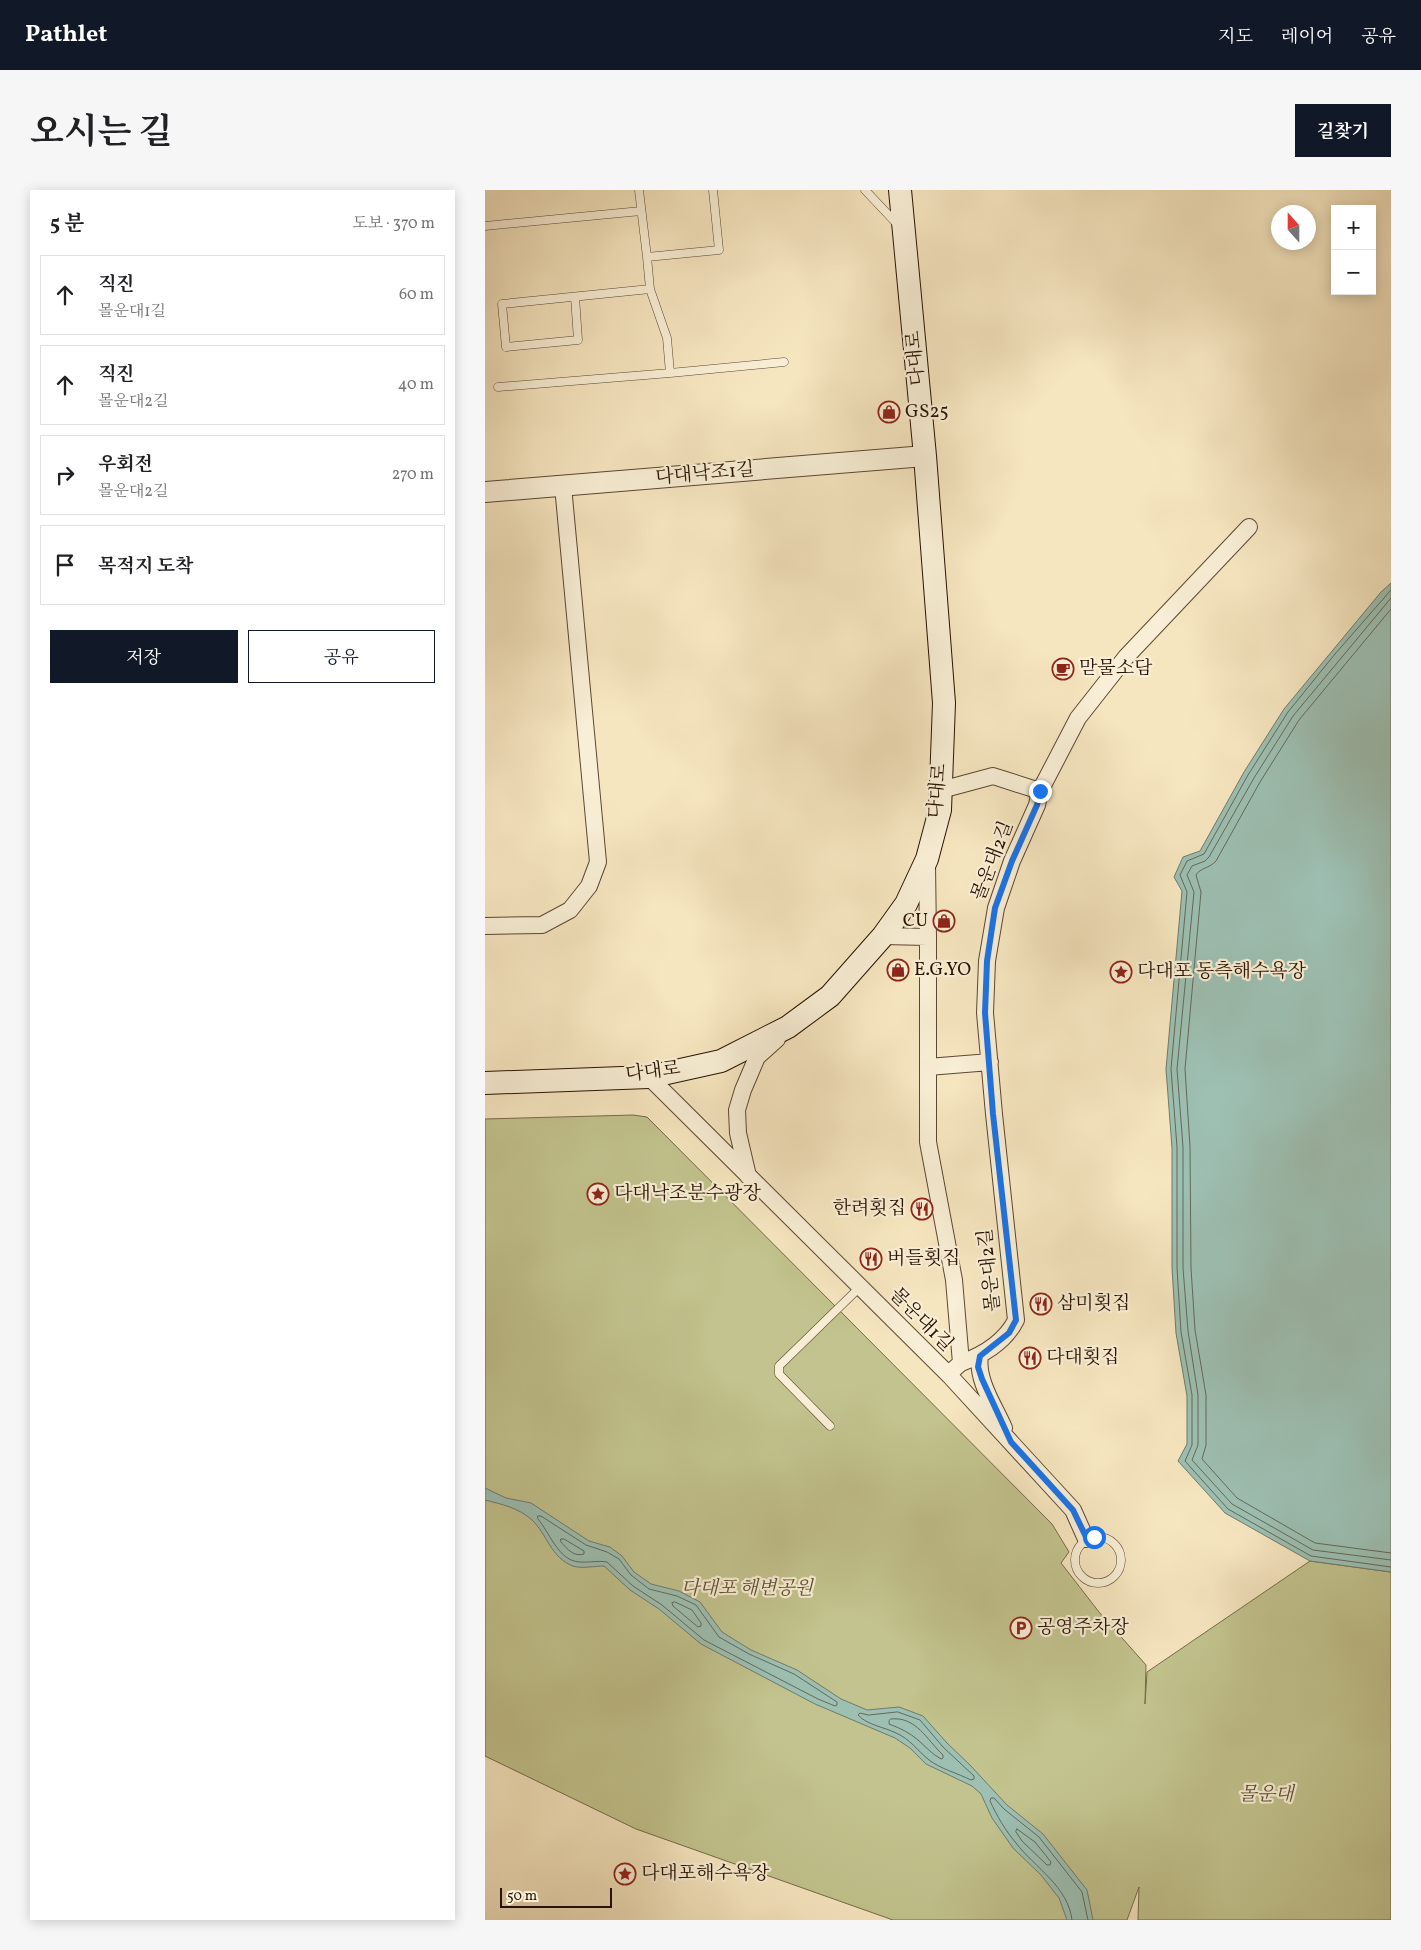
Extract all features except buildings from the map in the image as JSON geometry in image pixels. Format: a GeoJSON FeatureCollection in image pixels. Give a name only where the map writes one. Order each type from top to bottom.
{"type":"FeatureCollection","features":[{"type":"Feature","properties":{"kind":"main road","name":"다대로"},"geometry":{"type":"LineString","coordinates":[[485,1083],[649,1077],[721,1061],[789,1028],[831,996],[883,936],[906,904],[927,859],[940,810],[943,703],[925,456],[900,190]]}},
{"type":"Feature","properties":{"kind":"street","name":"다대낙조1길"},"geometry":{"type":"LineString","coordinates":[[485,492],[925,456]]}},
{"type":"Feature","properties":{"kind":"street"},"geometry":{"type":"LineString","coordinates":[[485,926],[542,925],[570,910],[589,886],[598,862],[563,486]]}},
{"type":"Feature","properties":{"kind":"street","name":"몰운대2길"},"geometry":{"type":"LineString","coordinates":[[961,1363],[980,1356],[1009,1333],[1016,1320],[993,1114],[985,1013],[987,961],[995,908],[1012,861],[1037,805],[1040,791],[1078,718],[1126,657],[1249,527]]}},
{"type":"Feature","properties":{"kind":"street"},"geometry":{"type":"LineString","coordinates":[[941,790],[993,776],[1040,791]]}},
{"type":"Feature","properties":{"kind":"street"},"geometry":{"type":"LineString","coordinates":[[927,859],[928,1142],[954,1280],[961,1363],[949,1374]]}},
{"type":"Feature","properties":{"kind":"street"},"geometry":{"type":"LineString","coordinates":[[883,936],[928,936]]}},
{"type":"Feature","properties":{"kind":"street"},"geometry":{"type":"LineString","coordinates":[[748,1176],[738,1126],[737,1110],[743,1090],[757,1058],[789,1028]]}},
{"type":"Feature","properties":{"kind":"street"},"geometry":{"type":"LineString","coordinates":[[928,1066],[990,1062]]}},
{"type":"Feature","properties":{"kind":"street","name":"몰운대1길"},"geometry":{"type":"LineString","coordinates":[[649,1077],[949,1374],[1073,1510],[1087,1539]]}},
{"type":"Feature","properties":{"kind":"street"},"geometry":{"type":"LineString","coordinates":[[980,1356],[978,1367],[982,1379],[1011,1442]]}},
{"type":"Feature","properties":{"kind":"lane"},"geometry":{"type":"LineString","coordinates":[[639,190],[650,289],[667,338],[670,373]]}},
{"type":"Feature","properties":{"kind":"lane"},"geometry":{"type":"LineString","coordinates":[[647,257],[719,250],[713,190]]}},
{"type":"Feature","properties":{"kind":"lane"},"geometry":{"type":"LineString","coordinates":[[865,190],[904,232]]}},
{"type":"Feature","properties":{"kind":"lane"},"geometry":{"type":"LineString","coordinates":[[485,226],[641,211]]}},
{"type":"Feature","properties":{"kind":"lane"},"geometry":{"type":"LineString","coordinates":[[575,297],[578,340],[506,347],[502,304],[650,289]]}},
{"type":"Feature","properties":{"kind":"lane"},"geometry":{"type":"LineString","coordinates":[[498,387],[784,362]]}},
{"type":"Feature","properties":{"kind":"lane"},"geometry":{"type":"LineString","coordinates":[[830,1426],[779,1374],[779,1366],[860,1287]]}},
{"type":"Feature","properties":{"kind":"lane"},"geometry":{"type":"LineString","coordinates":[[1102,1537],[1109,1539],[1120,1551],[1121,1559],[1117,1573],[1105,1582],[1090,1582],[1079,1573],[1075,1559],[1076,1551],[1087,1539],[1102,1537]]}},
{"type":"Feature","properties":{"kind":"green space","name":"다대포 해변공원"},"geometry":{"type":"Polygon","coordinates":[[[633,1115],[647,1117],[1052,1524],[1069,1552],[1061,1563],[1099,1612],[1146,1665],[1145,1704],[1147,1672],[1310,1561],[1391,1572],[1391,1920],[1138,1920],[1139,1887],[1127,1920],[893,1920],[636,1829],[485,1756],[485,1119],[633,1115]]]}},
{"type":"Feature","properties":{"kind":"water"},"geometry":{"type":"Polygon","coordinates":[[[1391,583],[1391,1572],[1310,1561],[1225,1513],[1178,1461],[1187,1444],[1187,1396],[1176,1333],[1172,1268],[1172,1148],[1166,1069],[1182,891],[1174,877],[1183,857],[1200,851],[1244,772],[1284,709],[1381,592],[1391,583]]]}},
{"type":"Feature","properties":{"kind":"water"},"geometry":{"type":"Polygon","coordinates":[[[485,1488],[506,1498],[531,1503],[589,1541],[610,1547],[622,1556],[634,1572],[651,1584],[679,1591],[700,1602],[722,1632],[751,1650],[797,1670],[841,1699],[867,1710],[899,1707],[923,1716],[1007,1805],[1043,1834],[1087,1890],[1093,1920],[1067,1920],[1059,1898],[1041,1875],[1013,1848],[992,1818],[981,1794],[972,1786],[926,1764],[910,1748],[895,1738],[815,1704],[701,1644],[659,1609],[630,1590],[604,1566],[580,1567],[566,1562],[554,1552],[537,1526],[527,1516],[510,1507],[485,1500],[485,1488]]]}},
{"type":"Feature","properties":{"kind":"place","name":"GS25"},"geometry":{"type":"Point","coordinates":[889,412]}},
{"type":"Feature","properties":{"kind":"place","name":"맏물소담"},"geometry":{"type":"Point","coordinates":[1063,669]}},
{"type":"Feature","properties":{"kind":"place","name":"CU"},"geometry":{"type":"Point","coordinates":[944,921]}},
{"type":"Feature","properties":{"kind":"place","name":"E.G.YO"},"geometry":{"type":"Point","coordinates":[898,970]}},
{"type":"Feature","properties":{"kind":"place","name":"다대포 동측해수욕장"},"geometry":{"type":"Point","coordinates":[1121,972]}},
{"type":"Feature","properties":{"kind":"place","name":"다대낙조분수광장"},"geometry":{"type":"Point","coordinates":[598,1194]}},
{"type":"Feature","properties":{"kind":"place","name":"한려횟집"},"geometry":{"type":"Point","coordinates":[922,1209]}},
{"type":"Feature","properties":{"kind":"place","name":"버들횟집"},"geometry":{"type":"Point","coordinates":[871,1259]}},
{"type":"Feature","properties":{"kind":"place","name":"삼미횟집"},"geometry":{"type":"Point","coordinates":[1041,1304]}},
{"type":"Feature","properties":{"kind":"place","name":"다대횟집"},"geometry":{"type":"Point","coordinates":[1030,1358]}},
{"type":"Feature","properties":{"kind":"place","name":"공영주차장"},"geometry":{"type":"Point","coordinates":[1021,1628]}},
{"type":"Feature","properties":{"kind":"place","name":"다대포해수욕장"},"geometry":{"type":"Point","coordinates":[625,1874]}},
{"type":"Feature","properties":{"kind":"route"},"geometry":{"type":"LineString","coordinates":[[1040,791],[1037,805],[1012,861],[995,908],[987,961],[985,1013],[993,1114],[1016,1320],[1009,1333],[980,1356],[978,1367],[1011,1442],[1073,1510],[1087,1539],[1094,1537]]}},
{"type":"Feature","properties":{"kind":"park label","name":"몰운대"},"geometry":{"type":"Point","coordinates":[1266,1795]}}]}
